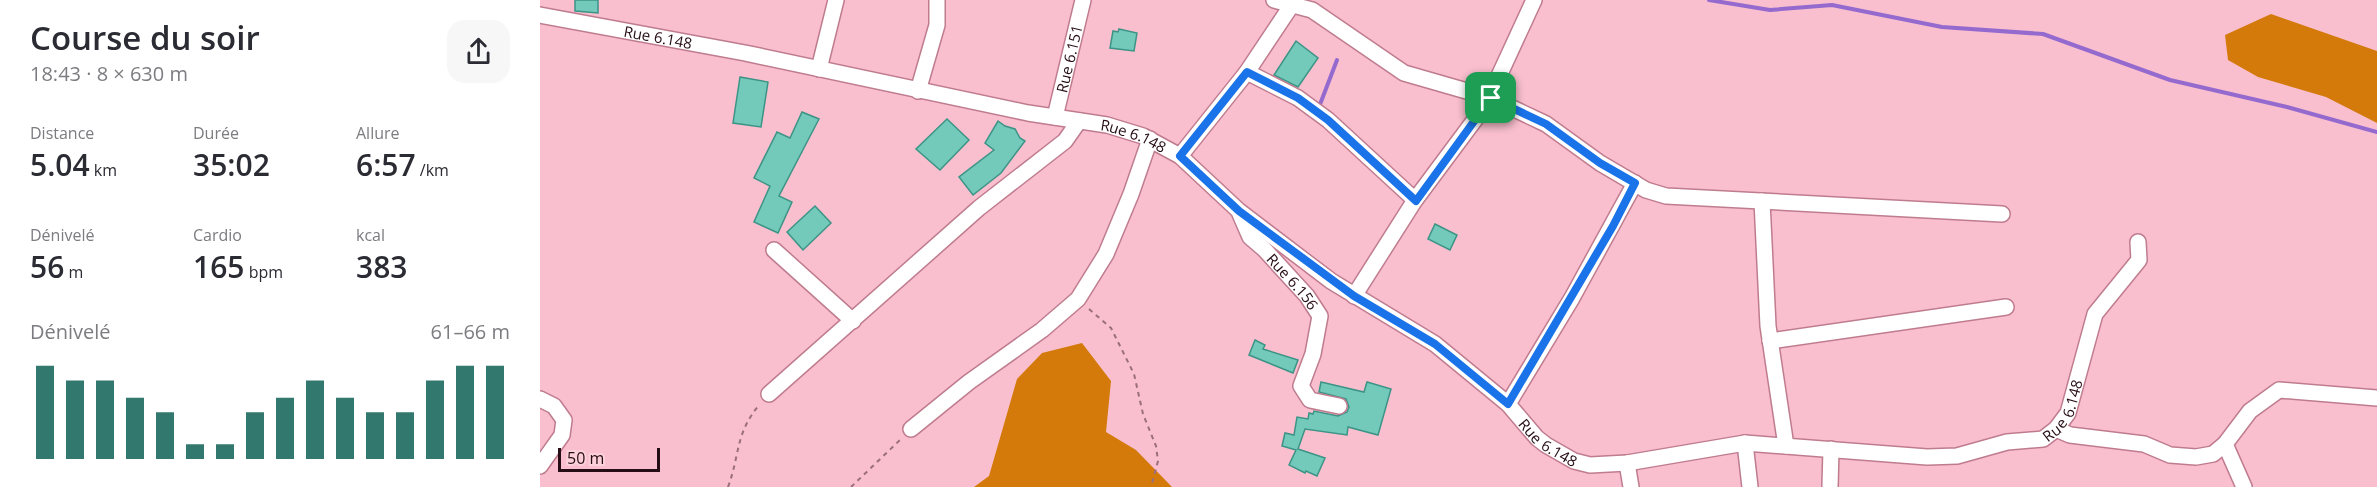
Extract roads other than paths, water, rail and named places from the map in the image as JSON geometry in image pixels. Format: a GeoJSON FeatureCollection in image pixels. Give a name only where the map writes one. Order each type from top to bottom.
{"type":"FeatureCollection","features":[{"type":"Feature","properties":{"kind":"street"},"geometry":{"type":"LineString","coordinates":[[819,69],[837,0]]}},
{"type":"Feature","properties":{"kind":"street"},"geometry":{"type":"LineString","coordinates":[[918,91],[937,25],[937,0]]}},
{"type":"Feature","properties":{"kind":"street","name":"Rue 6.151"},"geometry":{"type":"LineString","coordinates":[[1055,117],[1083,0]]}},
{"type":"Feature","properties":{"kind":"street"},"geometry":{"type":"LineString","coordinates":[[1274,0],[1294,2],[1312,10],[1404,73],[1491,98],[1546,124],[1600,163],[1646,190],[1666,196],[2002,214]]}},
{"type":"Feature","properties":{"kind":"street"},"geometry":{"type":"LineString","coordinates":[[1354,296],[1416,201],[1491,98],[1534,0]]}},
{"type":"Feature","properties":{"kind":"street"},"geometry":{"type":"LineString","coordinates":[[1180,156],[1247,72],[1294,2]]}},
{"type":"Feature","properties":{"kind":"street","name":"Rue 6.148"},"geometry":{"type":"LineString","coordinates":[[540,15],[819,69],[918,91],[1126,129],[1150,139],[1180,156],[1239,211],[1354,296],[1435,344],[1508,404],[1546,446],[1590,465],[1627,463],[1745,443],[1926,456],[1957,456],[2007,442],[2043,439],[2056,429],[2068,413],[2095,314],[2139,260],[2138,242]]}},
{"type":"Feature","properties":{"kind":"street"},"geometry":{"type":"LineString","coordinates":[[1247,72],[1298,98],[1328,120],[1416,201]]}},
{"type":"Feature","properties":{"kind":"street"},"geometry":{"type":"LineString","coordinates":[[768,394],[970,215],[1065,141],[1078,121]]}},
{"type":"Feature","properties":{"kind":"street"},"geometry":{"type":"LineString","coordinates":[[911,429],[1078,300],[1106,254],[1131,194],[1150,139]]}},
{"type":"Feature","properties":{"kind":"street"},"geometry":{"type":"LineString","coordinates":[[1508,404],[1578,288],[1635,183]]}},
{"type":"Feature","properties":{"kind":"street"},"geometry":{"type":"LineString","coordinates":[[1762,201],[1770,341],[1786,446]]}},
{"type":"Feature","properties":{"kind":"street","name":"Rue 6.156"},"geometry":{"type":"LineString","coordinates":[[1239,211],[1250,237],[1307,296],[1320,316],[1313,354],[1301,386],[1310,400],[1339,406]]}},
{"type":"Feature","properties":{"kind":"street"},"geometry":{"type":"LineString","coordinates":[[774,250],[853,321]]}},
{"type":"Feature","properties":{"kind":"street"},"geometry":{"type":"LineString","coordinates":[[1770,341],[2006,307]]}},
{"type":"Feature","properties":{"kind":"street"},"geometry":{"type":"LineString","coordinates":[[2056,429],[2070,435],[2144,444],[2170,455],[2196,457],[2213,454],[2225,444],[2250,411],[2279,390],[2377,398]]}},
{"type":"Feature","properties":{"kind":"street"},"geometry":{"type":"LineString","coordinates":[[540,399],[555,406],[564,420],[562,435],[540,466]]}},
{"type":"Feature","properties":{"kind":"street"},"geometry":{"type":"LineString","coordinates":[[1745,443],[1750,487]]}},
{"type":"Feature","properties":{"kind":"street"},"geometry":{"type":"LineString","coordinates":[[2225,444],[2244,487]]}},
{"type":"Feature","properties":{"kind":"street"},"geometry":{"type":"LineString","coordinates":[[1830,487],[1831,449]]}},
{"type":"Feature","properties":{"kind":"street"},"geometry":{"type":"LineString","coordinates":[[1627,463],[1632,487]]}},
{"type":"Feature","properties":{"kind":"waterway"},"geometry":{"type":"LineString","coordinates":[[1709,0],[1770,10],[1832,5],[1942,27],[2043,34],[2170,80],[2287,107],[2377,132]]}},
{"type":"Feature","properties":{"kind":"waterway"},"geometry":{"type":"LineString","coordinates":[[1319,107],[1337,60]]}}]}
